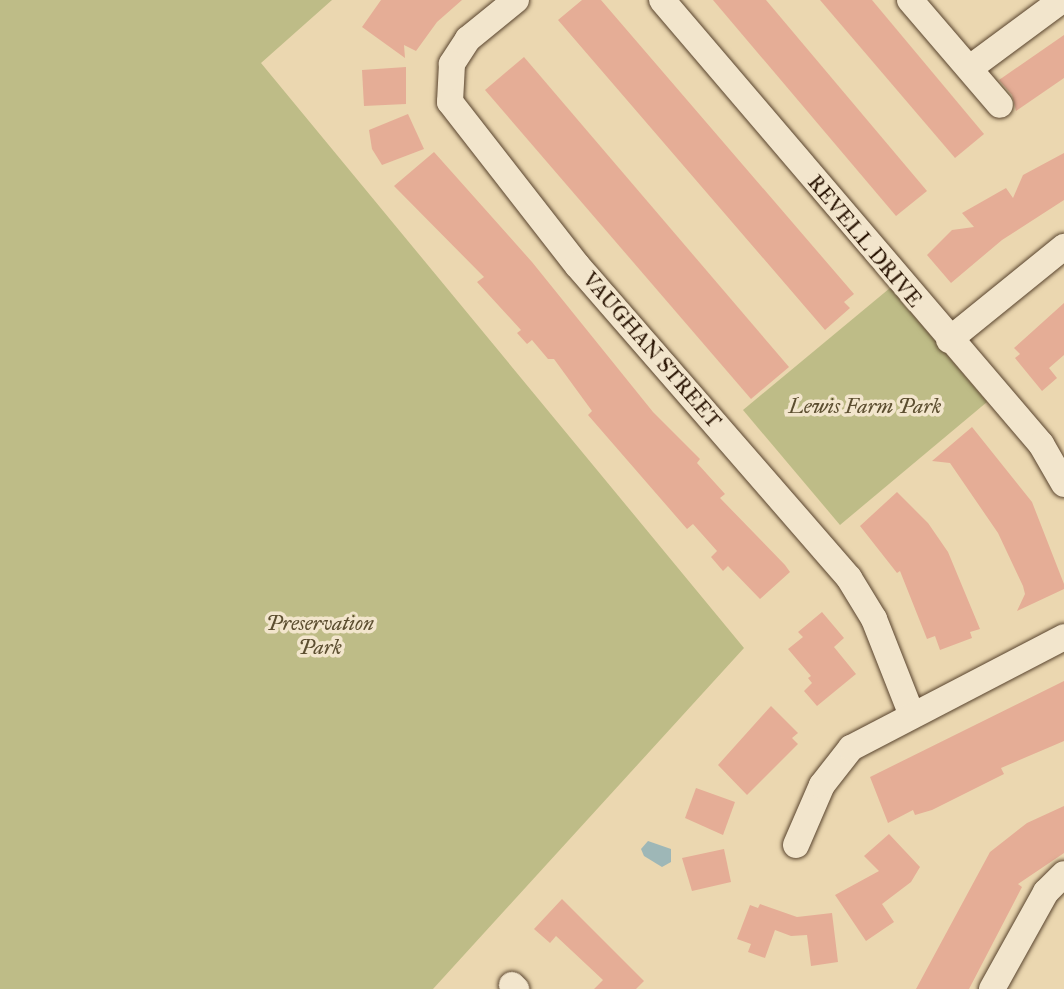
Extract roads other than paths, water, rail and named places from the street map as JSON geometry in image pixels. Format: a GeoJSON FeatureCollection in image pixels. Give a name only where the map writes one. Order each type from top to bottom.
{"type":"FeatureCollection","features":[{"type":"Feature","properties":{"kind":"street","name":"VAUGHAN STREET"},"geometry":{"type":"LineString","coordinates":[[516,0],[468,39],[452,64],[450,102],[578,265],[849,578],[874,619],[911,713]]}},
{"type":"Feature","properties":{"kind":"street","name":"REVELL DRIVE"},"geometry":{"type":"LineString","coordinates":[[662,0],[949,340],[1041,444],[1064,484]]}},
{"type":"Feature","properties":{"kind":"street"},"geometry":{"type":"LineString","coordinates":[[910,0],[1000,105]]}},
{"type":"Feature","properties":{"kind":"street"},"geometry":{"type":"LineString","coordinates":[[970,68],[1062,0]]}},
{"type":"Feature","properties":{"kind":"street"},"geometry":{"type":"LineString","coordinates":[[949,340],[1064,247]]}},
{"type":"Feature","properties":{"kind":"street"},"geometry":{"type":"LineString","coordinates":[[796,845],[822,785],[851,748],[911,713],[1064,637]]}},
{"type":"Feature","properties":{"kind":"street"},"geometry":{"type":"LineString","coordinates":[[992,989],[1046,892],[1064,874]]}},
{"type":"Feature","properties":{"kind":"water"},"geometry":{"type":"Polygon","coordinates":[[[648,841],[671,849],[671,862],[662,867],[644,856],[641,849],[648,841]]]}},
{"type":"Feature","properties":{"kind":"park label","name":"Lewis Farm Park"},"geometry":{"type":"Point","coordinates":[865,406]}},
{"type":"Feature","properties":{"kind":"park label","name":"Preservation Park"},"geometry":{"type":"Point","coordinates":[320,635]}}]}
